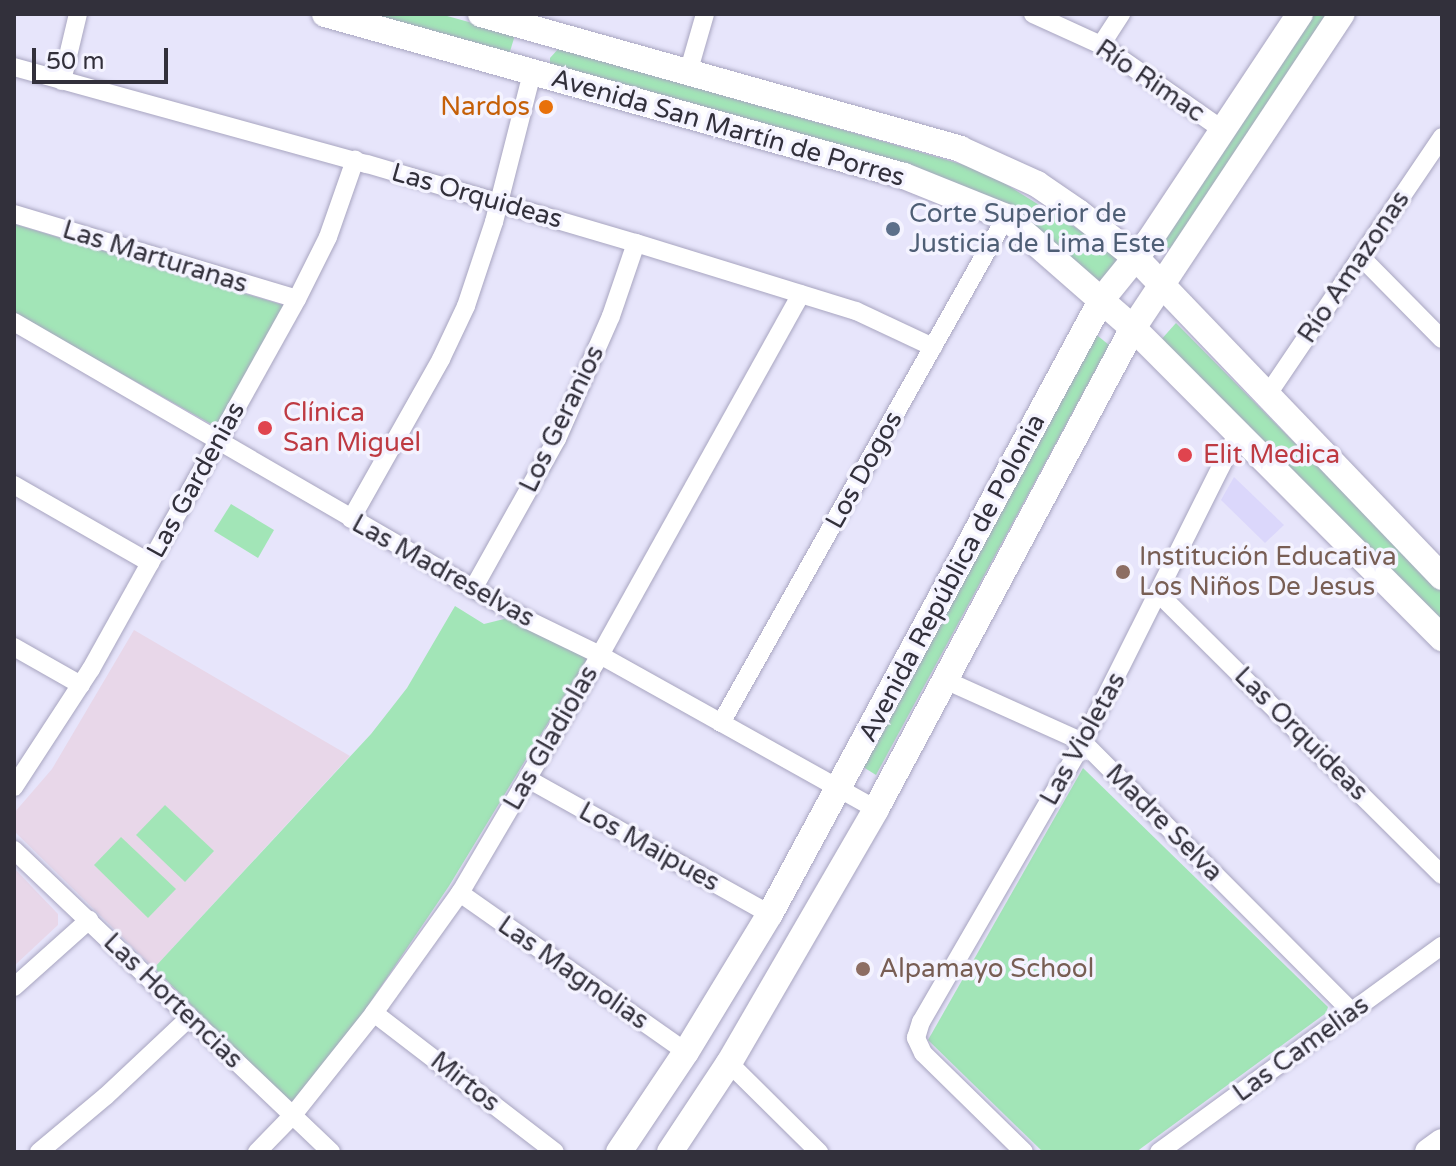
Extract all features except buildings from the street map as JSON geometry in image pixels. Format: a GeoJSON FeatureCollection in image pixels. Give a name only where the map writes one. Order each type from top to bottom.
{"type":"FeatureCollection","features":[{"type":"Feature","properties":{"kind":"main road","name":"Avenida San Martín de Porres"},"geometry":{"type":"LineString","coordinates":[[325,14],[904,176],[1006,217],[1133,328],[1442,638]]}},
{"type":"Feature","properties":{"kind":"main road","name":"Avenida San Martín de Porres"},"geometry":{"type":"LineString","coordinates":[[481,14],[537,22],[688,73],[960,149],[1000,165],[1078,212],[1135,257],[1442,577]]}},
{"type":"Feature","properties":{"kind":"main road","name":"Avenida República de Polonia"},"geometry":{"type":"LineString","coordinates":[[619,1152],[686,1052],[770,914],[1102,299],[1135,257],[1300,14]]}},
{"type":"Feature","properties":{"kind":"main road","name":"Avenida República de Polonia"},"geometry":{"type":"LineString","coordinates":[[670,1152],[729,1063],[876,809],[1133,328],[1342,14]]}},
{"type":"Feature","properties":{"kind":"main road"},"geometry":{"type":"LineString","coordinates":[[532,73],[537,22]]}},
{"type":"Feature","properties":{"kind":"main road"},"geometry":{"type":"LineString","coordinates":[[1428,1152],[1442,1142]]}},
{"type":"Feature","properties":{"kind":"street"},"geometry":{"type":"LineString","coordinates":[[62,81],[78,14]]}},
{"type":"Feature","properties":{"kind":"street"},"geometry":{"type":"LineString","coordinates":[[688,73],[705,14]]}},
{"type":"Feature","properties":{"kind":"street","name":"Río Rimac"},"geometry":{"type":"LineString","coordinates":[[1033,14],[1101,45],[1223,130]]}},
{"type":"Feature","properties":{"kind":"street"},"geometry":{"type":"LineString","coordinates":[[1101,45],[1121,14]]}},
{"type":"Feature","properties":{"kind":"street","name":"Las Orquideas"},"geometry":{"type":"LineString","coordinates":[[14,67],[355,160],[636,243],[856,311],[933,347]]}},
{"type":"Feature","properties":{"kind":"street"},"geometry":{"type":"LineString","coordinates":[[351,519],[441,359],[466,306],[499,203],[532,73]]}},
{"type":"Feature","properties":{"kind":"street","name":"Río Amazonas"},"geometry":{"type":"LineString","coordinates":[[1266,397],[1442,137]]}},
{"type":"Feature","properties":{"kind":"street","name":"Las Gardenias"},"geometry":{"type":"LineString","coordinates":[[14,787],[81,685],[297,299],[328,237],[355,160]]}},
{"type":"Feature","properties":{"kind":"street","name":"Las Marturanas"},"geometry":{"type":"LineString","coordinates":[[14,214],[297,299]]}},
{"type":"Feature","properties":{"kind":"street","name":"Los Dogos"},"geometry":{"type":"LineString","coordinates":[[721,723],[1006,217]]}},
{"type":"Feature","properties":{"kind":"street","name":"Los Geranios"},"geometry":{"type":"LineString","coordinates":[[473,589],[557,439],[611,316],[636,243]]}},
{"type":"Feature","properties":{"kind":"street"},"geometry":{"type":"LineString","coordinates":[[1361,257],[1442,339]]}},
{"type":"Feature","properties":{"kind":"street","name":"Las Gladiolas"},"geometry":{"type":"LineString","coordinates":[[257,1152],[293,1115],[374,1013],[460,893],[600,655],[801,294]]}},
{"type":"Feature","properties":{"kind":"street","name":"Las Madreselvas"},"geometry":{"type":"LineString","coordinates":[[14,322],[473,589],[600,655],[876,809]]}},
{"type":"Feature","properties":{"kind":"street","name":"Las Violetas"},"geometry":{"type":"LineString","coordinates":[[1024,1152],[923,1053],[916,1038],[921,1022],[1083,742],[1238,432]]}},
{"type":"Feature","properties":{"kind":"street"},"geometry":{"type":"LineString","coordinates":[[14,485],[150,563]]}},
{"type":"Feature","properties":{"kind":"street","name":"Las Orquideas"},"geometry":{"type":"LineString","coordinates":[[1159,594],[1442,875]]}},
{"type":"Feature","properties":{"kind":"street"},"geometry":{"type":"LineString","coordinates":[[14,647],[81,685]]}},
{"type":"Feature","properties":{"kind":"street","name":"Madre Selva"},"geometry":{"type":"LineString","coordinates":[[945,680],[1083,742],[1352,1012]]}},
{"type":"Feature","properties":{"kind":"street","name":"Los Maipues"},"geometry":{"type":"LineString","coordinates":[[528,779],[770,914]]}},
{"type":"Feature","properties":{"kind":"street","name":"Las Hortencias"},"geometry":{"type":"LineString","coordinates":[[14,850],[331,1152]]}},
{"type":"Feature","properties":{"kind":"street","name":"Las Magnolias"},"geometry":{"type":"LineString","coordinates":[[460,893],[686,1052]]}},
{"type":"Feature","properties":{"kind":"street"},"geometry":{"type":"LineString","coordinates":[[14,987],[89,920]]}},
{"type":"Feature","properties":{"kind":"street","name":"Las Camelias"},"geometry":{"type":"LineString","coordinates":[[1159,1152],[1442,946]]}},
{"type":"Feature","properties":{"kind":"street","name":"Mirtos"},"geometry":{"type":"LineString","coordinates":[[374,1013],[555,1152]]}},
{"type":"Feature","properties":{"kind":"street"},"geometry":{"type":"LineString","coordinates":[[39,1152],[106,1096],[190,1017]]}},
{"type":"Feature","properties":{"kind":"street"},"geometry":{"type":"LineString","coordinates":[[729,1063],[819,1152]]}},
{"type":"Feature","properties":{"kind":"shaded area"},"geometry":{"type":"Polygon","coordinates":[[[1234,477],[1284,525],[1265,543],[1221,500],[1234,477]]]}},
{"type":"Feature","properties":{"kind":"shaded area"},"geometry":{"type":"Polygon","coordinates":[[[134,630],[350,756],[154,968],[14,831],[14,813],[52,769],[134,630]]]}},
{"type":"Feature","properties":{"kind":"shaded area"},"geometry":{"type":"Polygon","coordinates":[[[14,868],[58,914],[58,925],[14,966],[14,868]]]}},
{"type":"Feature","properties":{"kind":"green space"},"geometry":{"type":"Polygon","coordinates":[[[351,14],[440,14],[515,35],[508,58],[351,14]]]}},
{"type":"Feature","properties":{"kind":"green space"},"geometry":{"type":"Polygon","coordinates":[[[1311,14],[1332,14],[1173,251],[1158,241],[1311,14]]]}},
{"type":"Feature","properties":{"kind":"green space"},"geometry":{"type":"Polygon","coordinates":[[[559,48],[985,171],[1108,248],[1117,256],[1117,268],[1107,279],[1098,282],[1016,217],[550,69],[550,58],[559,48]]]}},
{"type":"Feature","properties":{"kind":"green space"},"geometry":{"type":"Polygon","coordinates":[[[14,224],[286,306],[218,428],[14,313],[14,224]]]}},
{"type":"Feature","properties":{"kind":"green space"},"geometry":{"type":"Polygon","coordinates":[[[1176,323],[1442,592],[1442,627],[1159,342],[1176,323]]]}},
{"type":"Feature","properties":{"kind":"green space"},"geometry":{"type":"Polygon","coordinates":[[[1093,332],[1109,345],[876,775],[860,765],[1093,332]]]}},
{"type":"Feature","properties":{"kind":"green space"},"geometry":{"type":"Polygon","coordinates":[[[231,504],[274,530],[258,558],[214,531],[231,504]]]}},
{"type":"Feature","properties":{"kind":"green space"},"geometry":{"type":"Polygon","coordinates":[[[455,606],[484,624],[512,617],[588,657],[449,886],[359,1019],[291,1104],[154,968],[371,734],[407,688],[455,606]]]}},
{"type":"Feature","properties":{"kind":"green space"},"geometry":{"type":"Polygon","coordinates":[[[1083,768],[1328,1007],[1326,1013],[1136,1152],[1043,1152],[928,1040],[1083,768]]]}},
{"type":"Feature","properties":{"kind":"green space"},"geometry":{"type":"Polygon","coordinates":[[[165,805],[214,851],[185,882],[136,835],[165,805]]]}},
{"type":"Feature","properties":{"kind":"green space"},"geometry":{"type":"Polygon","coordinates":[[[121,837],[176,889],[148,918],[94,865],[121,837]]]}},
{"type":"Feature","properties":{"kind":"place","name":"Nardos"},"geometry":{"type":"Point","coordinates":[546,107]}},
{"type":"Feature","properties":{"kind":"place","name":"Corte Superior de Justicia de Lima Este"},"geometry":{"type":"Point","coordinates":[893,229]}},
{"type":"Feature","properties":{"kind":"place","name":"Clínica San Miguel"},"geometry":{"type":"Point","coordinates":[265,428]}},
{"type":"Feature","properties":{"kind":"place","name":"Elit Medica"},"geometry":{"type":"Point","coordinates":[1185,455]}},
{"type":"Feature","properties":{"kind":"place","name":"Institución Educativa Los Niños De Jesus"},"geometry":{"type":"Point","coordinates":[1123,572]}},
{"type":"Feature","properties":{"kind":"place","name":"Alpamayo School"},"geometry":{"type":"Point","coordinates":[863,969]}}]}
